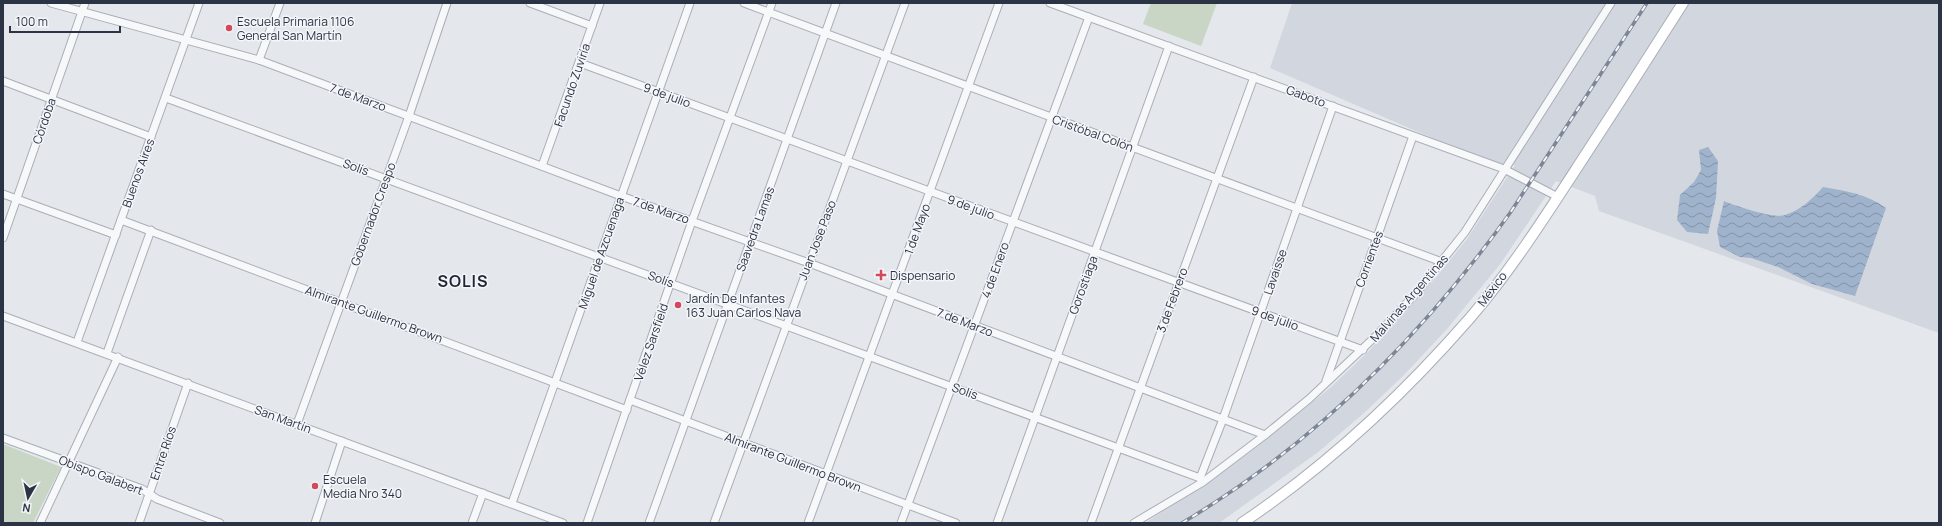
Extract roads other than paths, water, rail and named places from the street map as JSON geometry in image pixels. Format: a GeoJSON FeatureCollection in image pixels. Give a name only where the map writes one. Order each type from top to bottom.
{"type":"FeatureCollection","features":[{"type":"Feature","properties":{"kind":"street","name":"7 de Marzo"},"geometry":{"type":"LineString","coordinates":[[52,3],[259,60],[621,196],[809,263],[1265,435]]}},
{"type":"Feature","properties":{"kind":"street","name":"Córdoba"},"geometry":{"type":"LineString","coordinates":[[3,238],[85,3]]}},
{"type":"Feature","properties":{"kind":"street","name":"Buenos Aires"},"geometry":{"type":"LineString","coordinates":[[77,342],[187,40],[199,3]]}},
{"type":"Feature","properties":{"kind":"street"},"geometry":{"type":"LineString","coordinates":[[259,60],[280,3]]}},
{"type":"Feature","properties":{"kind":"street","name":"Gobernador Crespo"},"geometry":{"type":"LineString","coordinates":[[297,424],[340,302],[409,116],[447,3]]}},
{"type":"Feature","properties":{"kind":"street"},"geometry":{"type":"LineString","coordinates":[[530,3],[592,26]]}},
{"type":"Feature","properties":{"kind":"street","name":"Facundo Zuviría"},"geometry":{"type":"LineString","coordinates":[[542,166],[580,63],[600,3]]}},
{"type":"Feature","properties":{"kind":"street","name":"Miguel de Azcuenaga"},"geometry":{"type":"LineString","coordinates":[[512,503],[690,3]]}},
{"type":"Feature","properties":{"kind":"street","name":"Cristóbal Colón"},"geometry":{"type":"LineString","coordinates":[[744,3],[1442,262]]}},
{"type":"Feature","properties":{"kind":"street","name":"Vélez Sarsfield"},"geometry":{"type":"LineString","coordinates":[[587,523],[692,221],[772,3]]}},
{"type":"Feature","properties":{"kind":"street","name":"Saavedra Lamas"},"geometry":{"type":"LineString","coordinates":[[648,523],[836,3]]}},
{"type":"Feature","properties":{"kind":"street","name":"Juan Jose Paso"},"geometry":{"type":"LineString","coordinates":[[714,523],[904,3]]}},
{"type":"Feature","properties":{"kind":"street","name":"1 de Mayo"},"geometry":{"type":"LineString","coordinates":[[808,523],[931,192],[999,3]]}},
{"type":"Feature","properties":{"kind":"street","name":"Gaboto"},"geometry":{"type":"LineString","coordinates":[[1050,3],[1504,169],[1558,197]]}},
{"type":"Feature","properties":{"kind":"street","name":"Malvinas Argentinas"},"geometry":{"type":"LineString","coordinates":[[1134,523],[1202,480],[1265,435],[1362,350],[1417,292],[1442,262],[1476,215],[1611,3]]}},
{"type":"Feature","properties":{"kind":"street","name":"México"},"geometry":{"type":"LineString","coordinates":[[1242,523],[1271,504],[1342,447],[1407,386],[1471,317],[1526,245],[1683,3]]}},
{"type":"Feature","properties":{"kind":"street","name":"4 de Enero"},"geometry":{"type":"LineString","coordinates":[[901,523],[1089,17]]}},
{"type":"Feature","properties":{"kind":"street","name":"Gorostiaga"},"geometry":{"type":"LineString","coordinates":[[997,523],[1169,46]]}},
{"type":"Feature","properties":{"kind":"street","name":"9 de julio"},"geometry":{"type":"LineString","coordinates":[[580,63],[1362,350]]}},
{"type":"Feature","properties":{"kind":"street","name":"3 de Febrero"},"geometry":{"type":"LineString","coordinates":[[1091,523],[1254,77]]}},
{"type":"Feature","properties":{"kind":"street"},"geometry":{"type":"LineString","coordinates":[[3,80],[151,137]]}},
{"type":"Feature","properties":{"kind":"street","name":"Solís"},"geometry":{"type":"LineString","coordinates":[[166,98],[1035,416],[1202,480]]}},
{"type":"Feature","properties":{"kind":"street","name":"Lavaisse"},"geometry":{"type":"LineString","coordinates":[[1202,480],[1333,106]]}},
{"type":"Feature","properties":{"kind":"street","name":"Corrientes"},"geometry":{"type":"LineString","coordinates":[[1326,383],[1413,136]]}},
{"type":"Feature","properties":{"kind":"street"},"geometry":{"type":"LineString","coordinates":[[3,194],[116,235]]}},
{"type":"Feature","properties":{"kind":"street","name":"Almirante Guillermo Brown"},"geometry":{"type":"LineString","coordinates":[[121,220],[556,382],[627,410]]}},
{"type":"Feature","properties":{"kind":"street"},"geometry":{"type":"LineString","coordinates":[[107,353],[151,230]]}},
{"type":"Feature","properties":{"kind":"street","name":"San Martín"},"geometry":{"type":"LineString","coordinates":[[3,316],[118,357],[563,523]]}},
{"type":"Feature","properties":{"kind":"street"},"geometry":{"type":"LineString","coordinates":[[40,523],[118,357]]}},
{"type":"Feature","properties":{"kind":"street","name":"Entre Ríos"},"geometry":{"type":"LineString","coordinates":[[139,523],[188,384]]}},
{"type":"Feature","properties":{"kind":"street","name":"Almirante Guillermo Brown"},"geometry":{"type":"LineString","coordinates":[[630,400],[956,523]]}},
{"type":"Feature","properties":{"kind":"street","name":"Obispo Galabert"},"geometry":{"type":"LineString","coordinates":[[3,438],[142,489],[149,494],[220,523]]}},
{"type":"Feature","properties":{"kind":"street"},"geometry":{"type":"LineString","coordinates":[[315,523],[342,441]]}},
{"type":"Feature","properties":{"kind":"street"},"geometry":{"type":"LineString","coordinates":[[472,523],[483,493]]}},
{"type":"Feature","properties":{"kind":"water"},"geometry":{"type":"Polygon","coordinates":[[[1708,147],[1718,161],[1716,198],[1708,234],[1687,232],[1677,220],[1680,195],[1694,182],[1701,170],[1699,150],[1708,147]]]}},
{"type":"Feature","properties":{"kind":"water"},"geometry":{"type":"Polygon","coordinates":[[[1823,187],[1864,196],[1886,208],[1855,296],[1812,284],[1778,267],[1751,258],[1740,257],[1720,247],[1717,231],[1724,201],[1755,211],[1780,216],[1791,213],[1801,207],[1823,187]]]}},
{"type":"Feature","properties":{"kind":"railway"},"geometry":{"type":"LineString","coordinates":[[1182,523],[1230,492],[1276,459],[1320,423],[1362,385],[1402,345],[1440,302],[1510,213],[1647,3]]}},
{"type":"Feature","properties":{"kind":"place","name":"Escuela Primaria 1106 General San Martín"},"geometry":{"type":"Point","coordinates":[229,28]}},
{"type":"Feature","properties":{"kind":"place","name":"Dispensario"},"geometry":{"type":"Point","coordinates":[881,275]}},
{"type":"Feature","properties":{"kind":"place","name":"Jardín De Infantes 163 Juan Carlos Nava"},"geometry":{"type":"Point","coordinates":[678,305]}},
{"type":"Feature","properties":{"kind":"place","name":"Escuela Media Nro 340"},"geometry":{"type":"Point","coordinates":[315,486]}},
{"type":"Feature","properties":{"kind":"district","name":"SOLIS"},"geometry":{"type":"Point","coordinates":[463,281]}}]}
